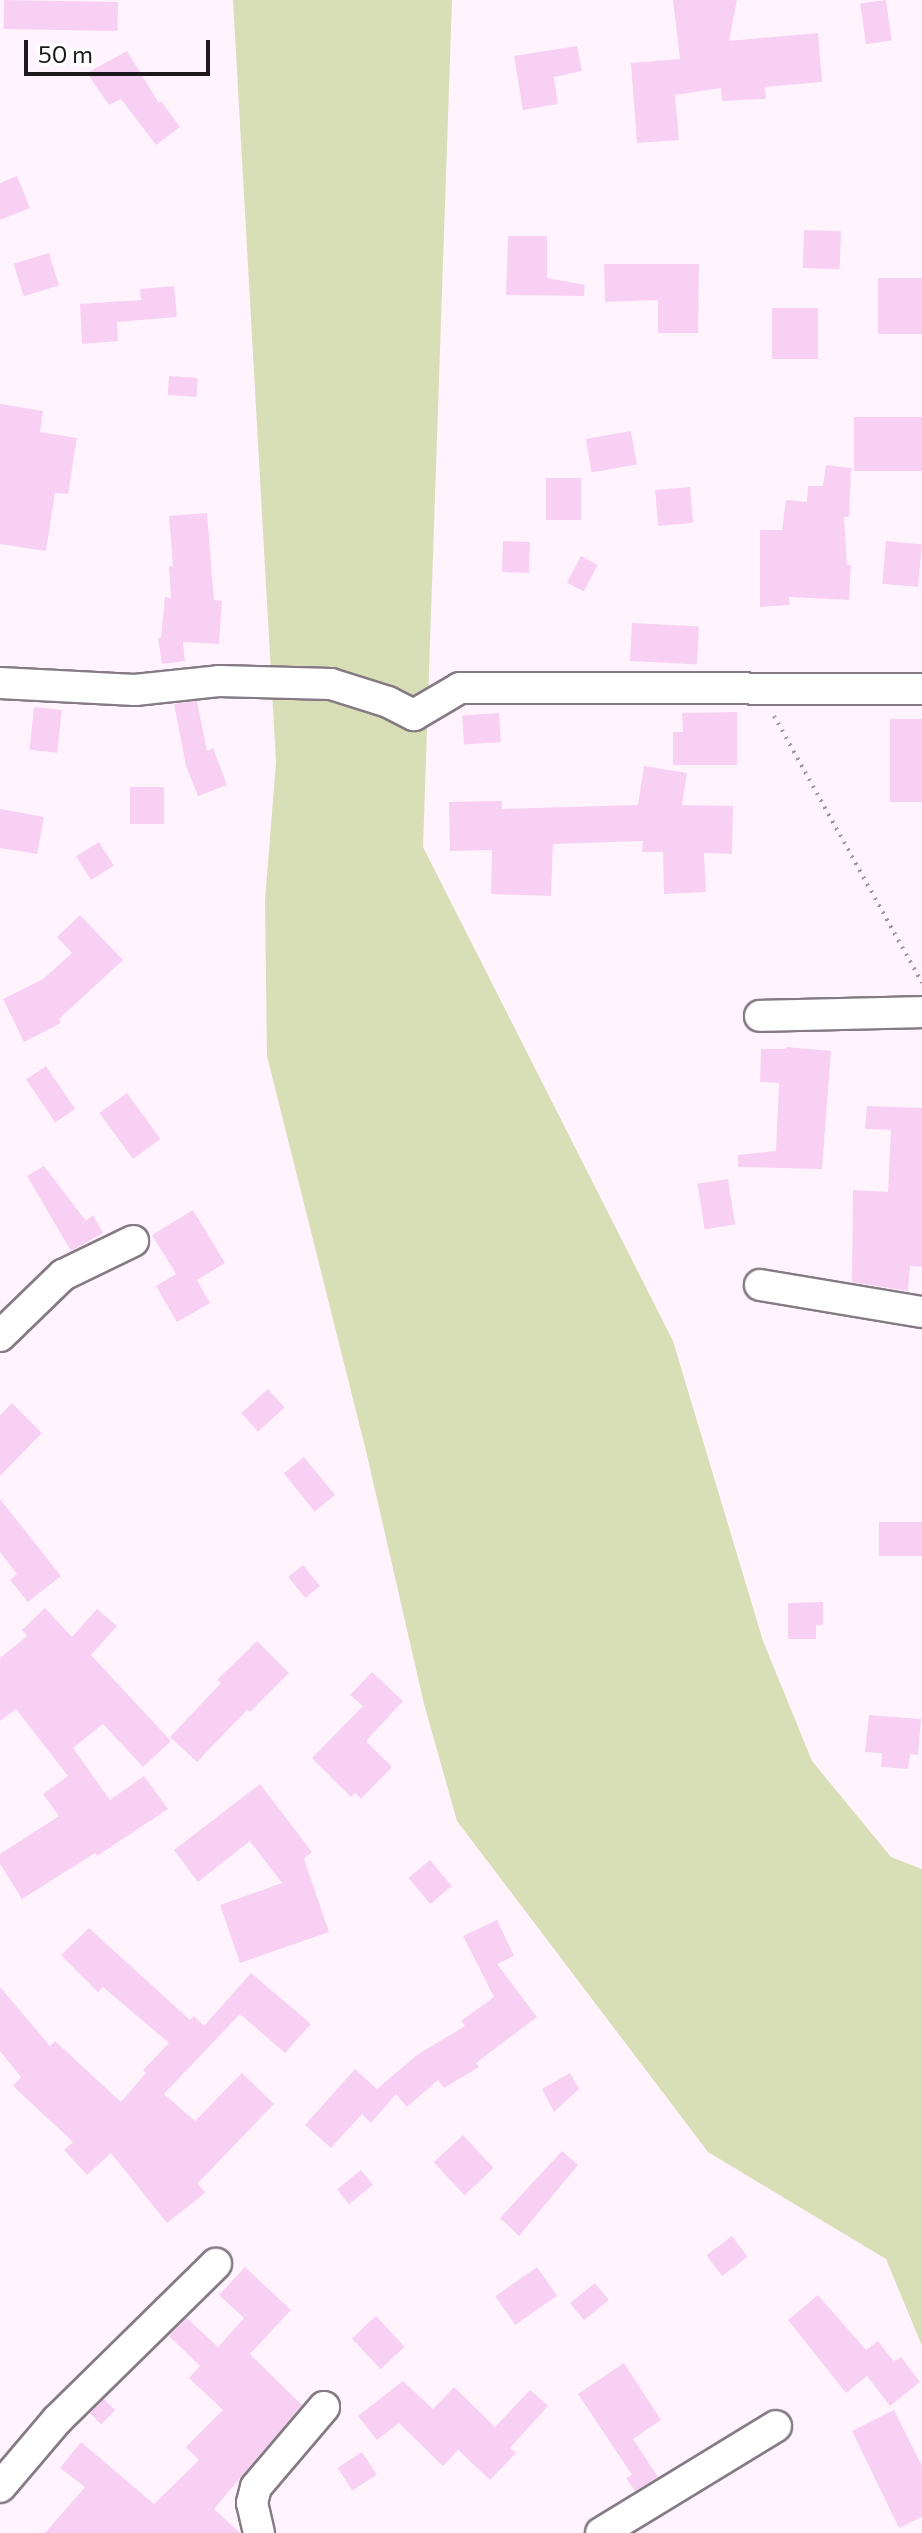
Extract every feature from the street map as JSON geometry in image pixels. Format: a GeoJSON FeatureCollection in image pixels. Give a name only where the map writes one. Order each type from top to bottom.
{"type":"FeatureCollection","features":[{"type":"Feature","properties":{"kind":"street"},"geometry":{"type":"LineString","coordinates":[[0,683],[135,690],[219,681],[331,684],[388,702],[414,715],[460,688],[922,689]]}},
{"type":"Feature","properties":{"kind":"street"},"geometry":{"type":"LineString","coordinates":[[760,1016],[922,1012]]}},
{"type":"Feature","properties":{"kind":"street"},"geometry":{"type":"LineString","coordinates":[[0,1336],[63,1275],[133,1241]]}},
{"type":"Feature","properties":{"kind":"street"},"geometry":{"type":"LineString","coordinates":[[760,1285],[922,1312]]}},
{"type":"Feature","properties":{"kind":"street"},"geometry":{"type":"LineString","coordinates":[[0,2487],[57,2420],[164,2311],[216,2264]]}},
{"type":"Feature","properties":{"kind":"street"},"geometry":{"type":"LineString","coordinates":[[259,2533],[252,2503],[256,2487],[324,2407]]}},
{"type":"Feature","properties":{"kind":"street"},"geometry":{"type":"LineString","coordinates":[[601,2533],[776,2426]]}},
{"type":"Feature","properties":{"kind":"path"},"geometry":{"type":"LineString","coordinates":[[760,689],[922,983]]}},
{"type":"Feature","properties":{"kind":"green space"},"geometry":{"type":"Polygon","coordinates":[[[233,0],[452,0],[423,847],[673,1341],[763,1641],[812,1761],[891,1857],[922,1869],[922,2346],[886,2259],[708,2152],[457,1821],[424,1704],[367,1455],[267,1056],[265,900],[276,762],[233,0]]]}},
{"type":"Feature","properties":{"kind":"building"},"geometry":{"type":"Polygon","coordinates":[[[4,0],[118,2],[117,31],[3,29],[4,0]]]}},
{"type":"Feature","properties":{"kind":"building"},"geometry":{"type":"Polygon","coordinates":[[[673,0],[737,0],[729,41],[818,33],[822,82],[765,87],[766,99],[722,101],[721,88],[675,95],[679,140],[637,143],[631,63],[680,59],[673,0]]]}},
{"type":"Feature","properties":{"kind":"building"},"geometry":{"type":"Polygon","coordinates":[[[886,0],[892,41],[866,44],[860,4],[886,0]]]}},
{"type":"Feature","properties":{"kind":"building"},"geometry":{"type":"Polygon","coordinates":[[[577,46],[582,71],[554,77],[558,104],[523,110],[514,56],[577,46]]]}},
{"type":"Feature","properties":{"kind":"building"},"geometry":{"type":"Polygon","coordinates":[[[127,51],[159,103],[161,101],[180,127],[156,145],[121,99],[109,105],[87,73],[127,51]]]}},
{"type":"Feature","properties":{"kind":"building"},"geometry":{"type":"Polygon","coordinates":[[[17,176],[30,208],[0,220],[0,183],[17,176]]]}},
{"type":"Feature","properties":{"kind":"building"},"geometry":{"type":"Polygon","coordinates":[[[804,230],[841,231],[840,269],[803,268],[804,230]]]}},
{"type":"Feature","properties":{"kind":"building"},"geometry":{"type":"Polygon","coordinates":[[[508,236],[547,236],[547,278],[585,285],[584,296],[506,295],[508,236]]]}},
{"type":"Feature","properties":{"kind":"building"},"geometry":{"type":"Polygon","coordinates":[[[49,253],[59,286],[24,296],[14,264],[49,253]]]}},
{"type":"Feature","properties":{"kind":"building"},"geometry":{"type":"Polygon","coordinates":[[[604,264],[699,264],[698,333],[658,333],[658,300],[605,302],[604,264]]]}},
{"type":"Feature","properties":{"kind":"building"},"geometry":{"type":"Polygon","coordinates":[[[878,278],[922,278],[922,334],[878,334],[878,278]]]}},
{"type":"Feature","properties":{"kind":"building"},"geometry":{"type":"Polygon","coordinates":[[[174,286],[177,317],[117,322],[118,341],[82,344],[80,304],[141,300],[140,289],[174,286]]]}},
{"type":"Feature","properties":{"kind":"building"},"geometry":{"type":"Polygon","coordinates":[[[772,308],[818,308],[818,359],[772,359],[772,308]]]}},
{"type":"Feature","properties":{"kind":"building"},"geometry":{"type":"Polygon","coordinates":[[[169,376],[198,378],[197,397],[168,395],[169,376]]]}},
{"type":"Feature","properties":{"kind":"building"},"geometry":{"type":"Polygon","coordinates":[[[0,404],[43,411],[40,432],[77,438],[68,494],[55,493],[46,551],[0,544],[0,404]]]}},
{"type":"Feature","properties":{"kind":"building"},"geometry":{"type":"Polygon","coordinates":[[[854,417],[922,417],[922,471],[854,471],[854,417]]]}},
{"type":"Feature","properties":{"kind":"building"},"geometry":{"type":"Polygon","coordinates":[[[631,431],[637,464],[592,472],[586,439],[631,431]]]}},
{"type":"Feature","properties":{"kind":"building"},"geometry":{"type":"Polygon","coordinates":[[[826,465],[851,468],[849,517],[844,517],[847,565],[851,565],[849,600],[789,597],[790,605],[760,607],[760,530],[782,530],[786,500],[807,502],[808,486],[823,486],[826,465]]]}},
{"type":"Feature","properties":{"kind":"building"},"geometry":{"type":"Polygon","coordinates":[[[546,478],[581,478],[581,520],[546,520],[546,478]]]}},
{"type":"Feature","properties":{"kind":"building"},"geometry":{"type":"Polygon","coordinates":[[[690,487],[693,523],[658,526],[655,490],[690,487]]]}},
{"type":"Feature","properties":{"kind":"building"},"geometry":{"type":"Polygon","coordinates":[[[207,513],[214,600],[222,601],[219,644],[183,642],[185,661],[162,664],[158,638],[161,638],[165,597],[171,598],[169,566],[173,566],[169,516],[207,513]]]}},
{"type":"Feature","properties":{"kind":"building"},"geometry":{"type":"Polygon","coordinates":[[[503,541],[530,542],[529,573],[502,572],[503,541]]]}},
{"type":"Feature","properties":{"kind":"building"},"geometry":{"type":"Polygon","coordinates":[[[886,541],[922,544],[918,587],[882,584],[886,541]]]}},
{"type":"Feature","properties":{"kind":"building"},"geometry":{"type":"Polygon","coordinates":[[[581,556],[598,565],[584,591],[567,582],[581,556]]]}},
{"type":"Feature","properties":{"kind":"building"},"geometry":{"type":"Polygon","coordinates":[[[632,623],[699,627],[697,664],[630,661],[632,623]]]}},
{"type":"Feature","properties":{"kind":"building"},"geometry":{"type":"Polygon","coordinates":[[[197,701],[207,751],[213,748],[227,785],[198,796],[186,766],[174,704],[197,701]]]}},
{"type":"Feature","properties":{"kind":"building"},"geometry":{"type":"Polygon","coordinates":[[[34,707],[62,710],[57,753],[30,750],[34,707]]]}},
{"type":"Feature","properties":{"kind":"building"},"geometry":{"type":"Polygon","coordinates":[[[737,712],[737,765],[673,765],[673,732],[683,732],[682,713],[737,712]]]}},
{"type":"Feature","properties":{"kind":"building"},"geometry":{"type":"Polygon","coordinates":[[[499,713],[501,742],[464,745],[462,716],[499,713]]]}},
{"type":"Feature","properties":{"kind":"building"},"geometry":{"type":"Polygon","coordinates":[[[890,719],[922,719],[922,802],[890,802],[890,719]]]}},
{"type":"Feature","properties":{"kind":"building"},"geometry":{"type":"Polygon","coordinates":[[[644,766],[687,773],[682,805],[733,806],[732,854],[704,853],[706,892],[664,894],[663,852],[642,852],[643,841],[553,844],[551,896],[491,894],[492,850],[450,851],[449,802],[502,801],[502,809],[638,805],[644,766]]]}},
{"type":"Feature","properties":{"kind":"building"},"geometry":{"type":"Polygon","coordinates":[[[130,787],[164,787],[164,824],[130,824],[130,787]]]}},
{"type":"Feature","properties":{"kind":"building"},"geometry":{"type":"Polygon","coordinates":[[[0,809],[44,817],[37,854],[0,848],[0,809]]]}},
{"type":"Feature","properties":{"kind":"building"},"geometry":{"type":"Polygon","coordinates":[[[99,842],[114,866],[91,880],[76,856],[99,842]]]}},
{"type":"Feature","properties":{"kind":"building"},"geometry":{"type":"Polygon","coordinates":[[[80,915],[123,960],[59,1019],[61,1023],[24,1042],[3,999],[43,979],[72,953],[57,937],[80,915]]]}},
{"type":"Feature","properties":{"kind":"building"},"geometry":{"type":"Polygon","coordinates":[[[786,1047],[831,1051],[822,1169],[738,1167],[738,1155],[776,1151],[779,1083],[760,1082],[761,1049],[786,1047]]]}},
{"type":"Feature","properties":{"kind":"building"},"geometry":{"type":"Polygon","coordinates":[[[46,1066],[75,1109],[55,1123],[26,1079],[46,1066]]]}},
{"type":"Feature","properties":{"kind":"building"},"geometry":{"type":"Polygon","coordinates":[[[127,1093],[161,1139],[133,1159],[99,1113],[127,1093]]]}},
{"type":"Feature","properties":{"kind":"building"},"geometry":{"type":"Polygon","coordinates":[[[867,1106],[922,1108],[922,1267],[910,1266],[908,1291],[852,1282],[853,1190],[888,1192],[891,1130],[865,1129],[867,1106]]]}},
{"type":"Feature","properties":{"kind":"building"},"geometry":{"type":"Polygon","coordinates":[[[44,1166],[86,1221],[93,1215],[103,1233],[71,1251],[27,1176],[44,1166]]]}},
{"type":"Feature","properties":{"kind":"building"},"geometry":{"type":"Polygon","coordinates":[[[728,1179],[735,1224],[705,1229],[697,1184],[728,1179]]]}},
{"type":"Feature","properties":{"kind":"building"},"geometry":{"type":"Polygon","coordinates":[[[193,1210],[225,1263],[197,1280],[210,1303],[177,1322],[156,1286],[176,1274],[152,1235],[193,1210]]]}},
{"type":"Feature","properties":{"kind":"building"},"geometry":{"type":"Polygon","coordinates":[[[268,1389],[285,1408],[258,1432],[241,1413],[268,1389]]]}},
{"type":"Feature","properties":{"kind":"building"},"geometry":{"type":"Polygon","coordinates":[[[12,1403],[42,1433],[0,1476],[0,1415],[12,1403]]]}},
{"type":"Feature","properties":{"kind":"building"},"geometry":{"type":"Polygon","coordinates":[[[304,1457],[335,1495],[315,1511],[284,1473],[304,1457]]]}},
{"type":"Feature","properties":{"kind":"building"},"geometry":{"type":"Polygon","coordinates":[[[0,1499],[61,1576],[28,1602],[10,1580],[17,1574],[0,1552],[0,1499]]]}},
{"type":"Feature","properties":{"kind":"building"},"geometry":{"type":"Polygon","coordinates":[[[879,1522],[922,1522],[922,1556],[879,1556],[879,1522]]]}},
{"type":"Feature","properties":{"kind":"building"},"geometry":{"type":"Polygon","coordinates":[[[303,1565],[320,1586],[305,1598],[288,1577],[303,1565]]]}},
{"type":"Feature","properties":{"kind":"building"},"geometry":{"type":"Polygon","coordinates":[[[823,1602],[823,1625],[816,1625],[816,1639],[788,1639],[788,1603],[823,1602]]]}},
{"type":"Feature","properties":{"kind":"building"},"geometry":{"type":"Polygon","coordinates":[[[45,1608],[72,1637],[97,1609],[117,1626],[91,1655],[171,1741],[143,1767],[103,1724],[73,1748],[110,1800],[144,1776],[168,1809],[97,1856],[95,1853],[22,1899],[0,1864],[0,1854],[59,1816],[43,1794],[68,1776],[16,1709],[0,1721],[0,1658],[27,1636],[22,1630],[45,1608]]]}},
{"type":"Feature","properties":{"kind":"building"},"geometry":{"type":"Polygon","coordinates":[[[257,1641],[289,1673],[250,1712],[247,1710],[197,1762],[170,1737],[221,1683],[217,1680],[257,1641]]]}},
{"type":"Feature","properties":{"kind":"building"},"geometry":{"type":"Polygon","coordinates":[[[372,1672],[403,1701],[366,1741],[392,1767],[361,1799],[355,1793],[351,1797],[312,1758],[363,1706],[350,1695],[372,1672]]]}},
{"type":"Feature","properties":{"kind":"building"},"geometry":{"type":"Polygon","coordinates":[[[869,1715],[921,1719],[918,1755],[910,1754],[908,1769],[881,1767],[882,1753],[865,1752],[869,1715]]]}},
{"type":"Feature","properties":{"kind":"building"},"geometry":{"type":"Polygon","coordinates":[[[260,1784],[312,1852],[304,1859],[329,1932],[240,1963],[220,1905],[282,1883],[250,1841],[198,1882],[174,1850],[260,1784]]]}},
{"type":"Feature","properties":{"kind":"building"},"geometry":{"type":"Polygon","coordinates":[[[430,1860],[452,1886],[430,1904],[409,1878],[430,1860]]]}},
{"type":"Feature","properties":{"kind":"building"},"geometry":{"type":"Polygon","coordinates":[[[497,1920],[514,1956],[497,1964],[537,2017],[476,2063],[479,2067],[444,2088],[438,2080],[407,2107],[396,2094],[371,2123],[362,2114],[331,2148],[305,2125],[355,2069],[377,2089],[417,2055],[465,2026],[461,2021],[494,1997],[463,1936],[497,1920]]]}},
{"type":"Feature","properties":{"kind":"building"},"geometry":{"type":"Polygon","coordinates":[[[89,1928],[190,2020],[194,2016],[204,2026],[251,1973],[311,2024],[285,2053],[240,2014],[164,2094],[195,2121],[242,2073],[274,2104],[198,2183],[205,2193],[167,2223],[111,2153],[87,2175],[64,2150],[73,2142],[13,2086],[21,2077],[0,2051],[0,1987],[50,2046],[55,2041],[121,2102],[146,2073],[143,2070],[169,2043],[103,1987],[98,1992],[61,1955],[89,1928]]]}},
{"type":"Feature","properties":{"kind":"building"},"geometry":{"type":"Polygon","coordinates":[[[570,2073],[579,2089],[554,2112],[542,2089],[570,2073]]]}},
{"type":"Feature","properties":{"kind":"building"},"geometry":{"type":"Polygon","coordinates":[[[463,2135],[494,2168],[464,2195],[434,2162],[463,2135]]]}},
{"type":"Feature","properties":{"kind":"building"},"geometry":{"type":"Polygon","coordinates":[[[562,2151],[578,2165],[519,2236],[500,2218],[562,2151]]]}},
{"type":"Feature","properties":{"kind":"building"},"geometry":{"type":"Polygon","coordinates":[[[361,2170],[373,2185],[349,2204],[337,2190],[361,2170]]]}},
{"type":"Feature","properties":{"kind":"building"},"geometry":{"type":"Polygon","coordinates":[[[732,2236],[748,2257],[722,2276],[706,2255],[732,2236]]]}},
{"type":"Feature","properties":{"kind":"building"},"geometry":{"type":"Polygon","coordinates":[[[245,2267],[291,2310],[250,2354],[302,2405],[214,2509],[240,2533],[45,2533],[85,2487],[60,2468],[81,2442],[154,2504],[199,2460],[186,2447],[223,2410],[189,2378],[200,2366],[169,2336],[187,2318],[218,2347],[244,2318],[219,2295],[245,2267]]]}},
{"type":"Feature","properties":{"kind":"building"},"geometry":{"type":"Polygon","coordinates":[[[537,2267],[557,2296],[515,2325],[495,2296],[537,2267]]]}},
{"type":"Feature","properties":{"kind":"building"},"geometry":{"type":"Polygon","coordinates":[[[595,2283],[609,2300],[584,2320],[570,2303],[595,2283]]]}},
{"type":"Feature","properties":{"kind":"building"},"geometry":{"type":"Polygon","coordinates":[[[818,2295],[866,2350],[878,2341],[894,2362],[901,2357],[920,2382],[890,2406],[867,2376],[846,2393],[788,2320],[818,2295]]]}},
{"type":"Feature","properties":{"kind":"building"},"geometry":{"type":"Polygon","coordinates":[[[376,2316],[405,2347],[381,2369],[352,2339],[376,2316]]]}},
{"type":"Feature","properties":{"kind":"building"},"geometry":{"type":"Polygon","coordinates":[[[624,2363],[661,2420],[633,2439],[658,2477],[635,2491],[626,2478],[632,2475],[578,2394],[624,2363]]]}},
{"type":"Feature","properties":{"kind":"building"},"geometry":{"type":"Polygon","coordinates":[[[403,2381],[433,2409],[454,2387],[495,2427],[530,2390],[548,2406],[510,2448],[516,2453],[490,2480],[458,2450],[443,2466],[399,2423],[377,2440],[358,2416],[403,2381]]]}},
{"type":"Feature","properties":{"kind":"building"},"geometry":{"type":"Polygon","coordinates":[[[104,2399],[115,2410],[101,2424],[90,2413],[104,2399]]]}},
{"type":"Feature","properties":{"kind":"building"},"geometry":{"type":"Polygon","coordinates":[[[894,2410],[922,2466],[922,2517],[899,2528],[852,2431],[894,2410]]]}},
{"type":"Feature","properties":{"kind":"building"},"geometry":{"type":"Polygon","coordinates":[[[362,2452],[377,2475],[352,2490],[338,2468],[362,2452]]]}}]}
